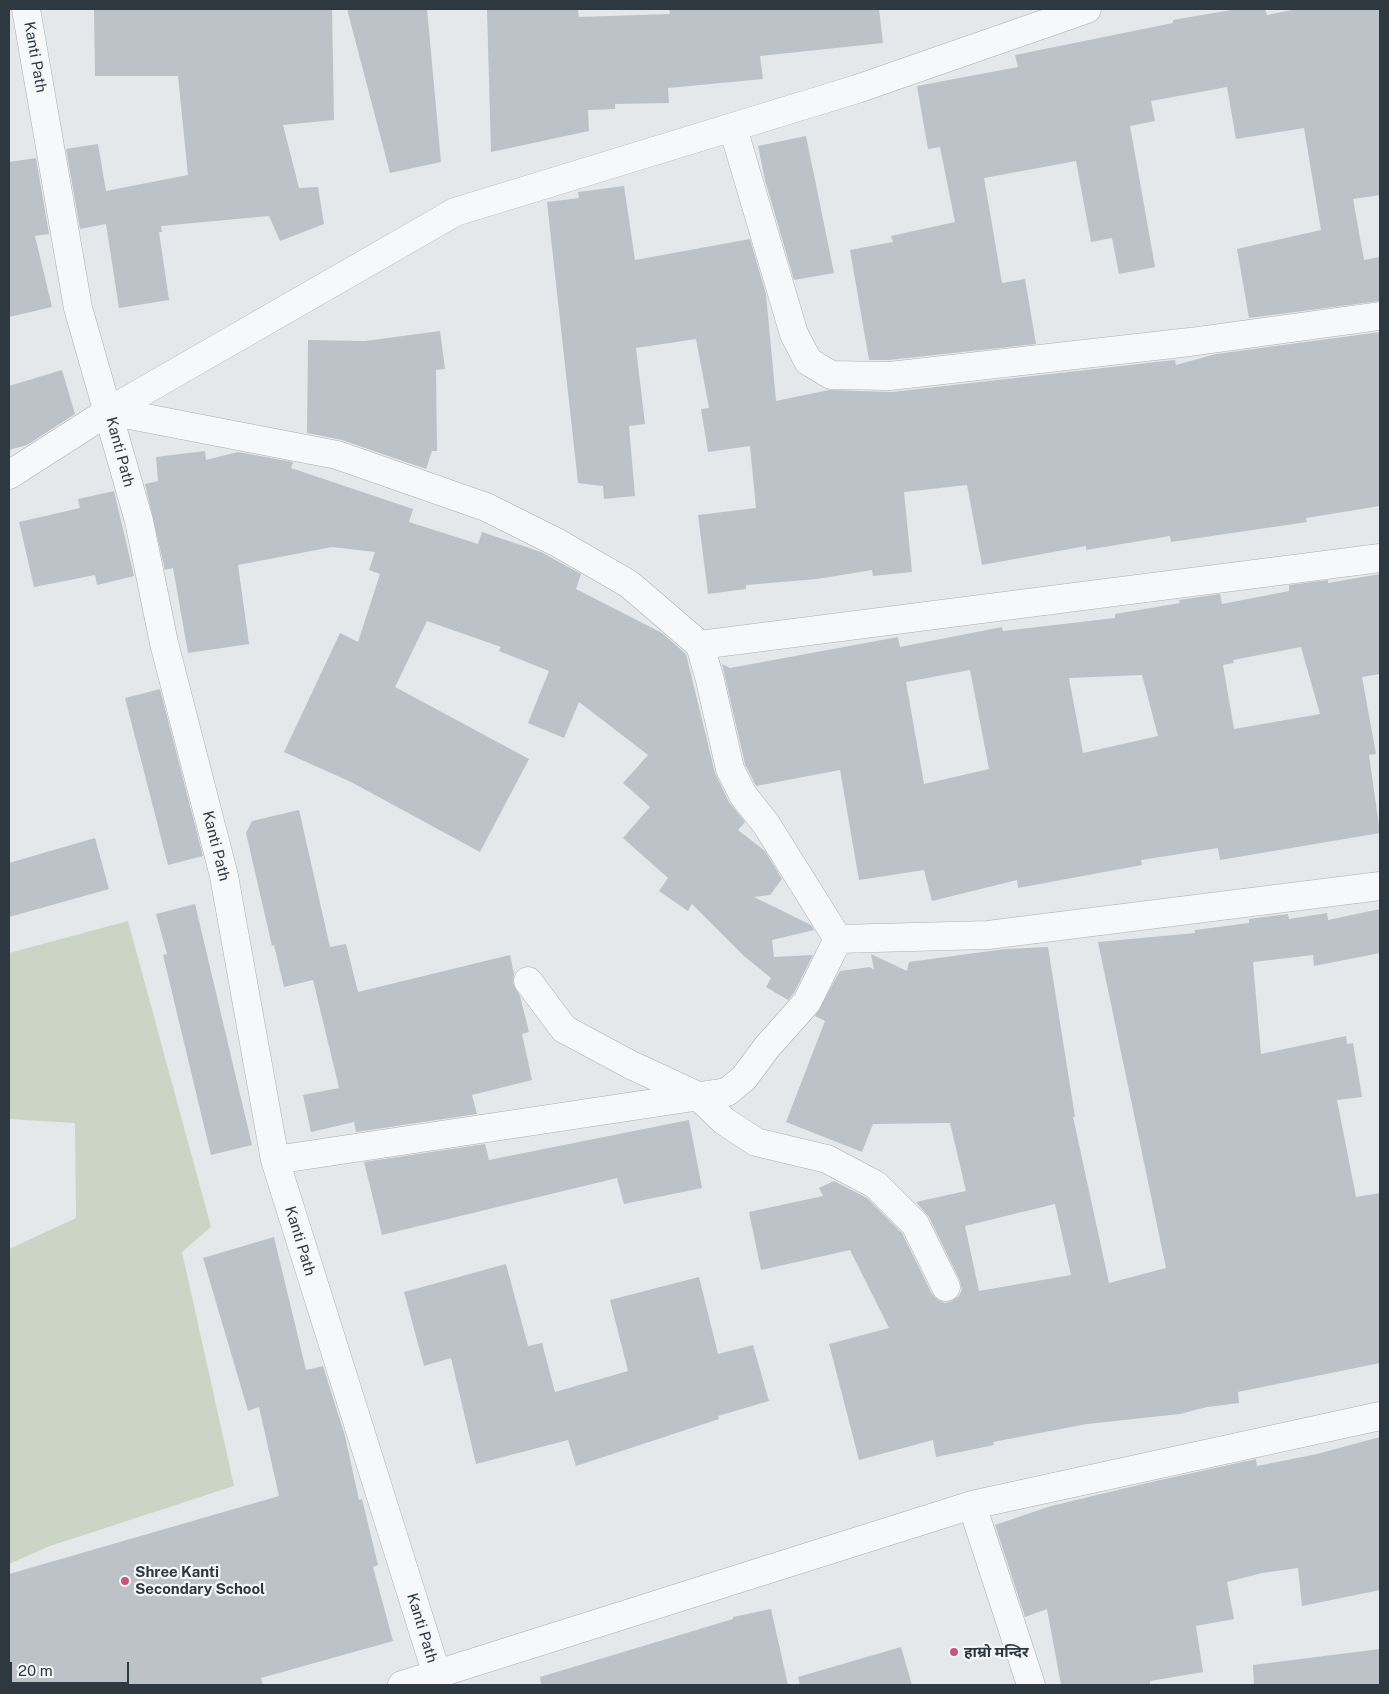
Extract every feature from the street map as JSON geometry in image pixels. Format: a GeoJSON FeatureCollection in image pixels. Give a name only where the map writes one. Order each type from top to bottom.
{"type":"FeatureCollection","features":[{"type":"Feature","properties":{"kind":"street","name":"Kanti Path"},"geometry":{"type":"LineString","coordinates":[[26,9],[78,308],[109,411],[138,521],[164,643],[224,876],[275,1160],[437,1675]]}},
{"type":"Feature","properties":{"kind":"street"},"geometry":{"type":"LineString","coordinates":[[9,475],[109,411],[456,212],[857,89],[1087,9]]}},
{"type":"Feature","properties":{"kind":"street"},"geometry":{"type":"LineString","coordinates":[[732,128],[794,334],[808,361],[831,375],[890,376],[1190,342],[1380,316]]}},
{"type":"Feature","properties":{"kind":"street"},"geometry":{"type":"LineString","coordinates":[[109,411],[337,455],[486,507],[558,543],[629,584],[700,644],[730,768],[743,795],[766,824],[838,939]]}},
{"type":"Feature","properties":{"kind":"street"},"geometry":{"type":"LineString","coordinates":[[700,644],[1380,558]]}},
{"type":"Feature","properties":{"kind":"street"},"geometry":{"type":"LineString","coordinates":[[838,939],[988,935],[1380,886]]}},
{"type":"Feature","properties":{"kind":"street"},"geometry":{"type":"LineString","coordinates":[[275,1160],[727,1092],[744,1078],[767,1046],[806,1002],[838,939]]}},
{"type":"Feature","properties":{"kind":"street"},"geometry":{"type":"LineString","coordinates":[[528,981],[564,1029],[698,1096],[724,1121],[756,1142],[827,1159],[876,1185],[915,1224],[946,1287]]}},
{"type":"Feature","properties":{"kind":"street"},"geometry":{"type":"LineString","coordinates":[[402,1685],[972,1505],[1380,1416]]}},
{"type":"Feature","properties":{"kind":"street"},"geometry":{"type":"LineString","coordinates":[[972,1505],[1031,1685]]}},
{"type":"Feature","properties":{"kind":"shaded area"},"geometry":{"type":"Polygon","coordinates":[[[128,921],[211,1227],[182,1252],[234,1486],[50,1546],[9,1564],[9,1249],[76,1218],[75,1123],[9,1119],[9,953],[128,921]]]}},
{"type":"Feature","properties":{"kind":"building"},"geometry":{"type":"Polygon","coordinates":[[[94,9],[332,9],[334,120],[283,125],[299,188],[318,187],[324,224],[280,241],[269,216],[161,226],[162,232],[159,232],[169,300],[119,308],[106,224],[80,229],[66,149],[98,144],[106,191],[188,175],[178,76],[95,76],[94,9]]]}},
{"type":"Feature","properties":{"kind":"building"},"geometry":{"type":"Polygon","coordinates":[[[347,9],[427,9],[441,162],[390,173],[347,9]]]}},
{"type":"Feature","properties":{"kind":"building"},"geometry":{"type":"Polygon","coordinates":[[[487,9],[578,9],[579,17],[670,14],[669,9],[879,9],[883,43],[760,56],[763,79],[668,88],[669,103],[615,104],[615,109],[588,110],[589,131],[491,152],[487,9]]]}},
{"type":"Feature","properties":{"kind":"building"},"geometry":{"type":"Polygon","coordinates":[[[1237,9],[1265,9],[1267,15],[1297,9],[1380,9],[1380,195],[1353,199],[1364,260],[1380,257],[1380,301],[1249,318],[1237,249],[1321,230],[1304,128],[1236,139],[1227,87],[1151,101],[1155,121],[1130,126],[1155,267],[1119,274],[1112,238],[1091,242],[1076,161],[984,178],[1002,283],[1025,279],[1036,344],[889,360],[869,360],[850,250],[893,242],[891,236],[955,222],[940,147],[928,149],[917,86],[1018,67],[1015,55],[1173,23],[1173,20],[1237,9]]]}},
{"type":"Feature","properties":{"kind":"building"},"geometry":{"type":"Polygon","coordinates":[[[806,136],[834,273],[794,280],[765,180],[758,146],[806,136]]]}},
{"type":"Feature","properties":{"kind":"building"},"geometry":{"type":"Polygon","coordinates":[[[36,158],[49,234],[35,236],[52,307],[9,317],[9,162],[36,158]]]}},
{"type":"Feature","properties":{"kind":"building"},"geometry":{"type":"Polygon","coordinates":[[[624,186],[635,260],[750,239],[766,294],[776,401],[829,390],[892,392],[1175,360],[1176,365],[1216,354],[1380,332],[1380,506],[1306,518],[1307,522],[1171,542],[1170,536],[1086,550],[1086,546],[982,565],[967,485],[904,492],[912,572],[873,576],[872,570],[817,579],[746,585],[746,589],[708,594],[698,515],[756,508],[750,446],[708,452],[701,409],[709,408],[696,339],[636,348],[645,424],[629,426],[635,496],[604,499],[603,486],[578,483],[547,202],[579,198],[578,192],[624,186]]]}},
{"type":"Feature","properties":{"kind":"building"},"geometry":{"type":"Polygon","coordinates":[[[440,331],[445,369],[436,370],[437,451],[432,451],[426,469],[342,440],[307,433],[308,340],[365,341],[440,331]]]}},
{"type":"Feature","properties":{"kind":"building"},"geometry":{"type":"Polygon","coordinates":[[[62,370],[75,414],[27,445],[9,450],[9,386],[62,370]]]}},
{"type":"Feature","properties":{"kind":"building"},"geometry":{"type":"Polygon","coordinates":[[[205,451],[206,460],[238,452],[293,462],[291,468],[413,509],[409,522],[478,544],[482,532],[541,552],[581,574],[576,589],[662,633],[686,654],[715,773],[729,802],[745,822],[738,830],[765,851],[782,879],[770,895],[754,897],[811,925],[814,930],[772,940],[774,957],[813,955],[794,993],[788,1000],[766,987],[771,978],[744,956],[692,904],[688,911],[659,891],[668,878],[623,838],[650,807],[623,783],[648,755],[579,702],[564,738],[528,723],[549,671],[499,651],[501,647],[427,621],[395,687],[529,759],[480,852],[351,782],[284,752],[340,633],[358,642],[380,574],[369,570],[375,552],[332,547],[238,565],[249,644],[188,653],[173,568],[165,570],[145,484],[158,481],[156,457],[205,451]]]}},
{"type":"Feature","properties":{"kind":"building"},"geometry":{"type":"Polygon","coordinates":[[[114,491],[134,576],[97,585],[95,575],[34,587],[19,522],[80,508],[78,499],[114,491]]]}},
{"type":"Feature","properties":{"kind":"building"},"geometry":{"type":"Polygon","coordinates":[[[1380,574],[1380,674],[1362,677],[1376,754],[1369,755],[1380,833],[1220,860],[1218,848],[1141,860],[1142,865],[1018,888],[1017,880],[932,901],[924,870],[859,880],[840,770],[756,786],[745,764],[722,664],[730,668],[898,637],[900,647],[1002,627],[1003,631],[1115,618],[1115,614],[1180,603],[1179,600],[1220,594],[1222,604],[1289,591],[1289,585],[1328,580],[1328,583],[1380,574]],[[1301,647],[1233,660],[1234,663],[1223,665],[1234,729],[1320,714],[1301,647]],[[970,670],[906,682],[924,784],[989,769],[970,670]],[[1142,675],[1069,678],[1083,753],[1158,736],[1142,675]]]}},
{"type":"Feature","properties":{"kind":"building"},"geometry":{"type":"Polygon","coordinates":[[[160,689],[203,856],[168,865],[125,698],[160,689]]]}},
{"type":"Feature","properties":{"kind":"building"},"geometry":{"type":"Polygon","coordinates":[[[299,810],[330,947],[346,944],[358,992],[510,955],[514,974],[513,983],[520,996],[529,1032],[522,1034],[532,1080],[472,1095],[477,1114],[356,1132],[354,1122],[311,1132],[303,1095],[339,1088],[313,980],[284,987],[274,945],[272,946],[246,833],[252,821],[299,810]]]}},
{"type":"Feature","properties":{"kind":"building"},"geometry":{"type":"Polygon","coordinates":[[[95,838],[109,889],[9,917],[9,863],[95,838]]]}},
{"type":"Feature","properties":{"kind":"building"},"geometry":{"type":"Polygon","coordinates":[[[195,904],[252,1145],[211,1155],[163,955],[167,954],[156,914],[195,904]]]}},
{"type":"Feature","properties":{"kind":"building"},"geometry":{"type":"Polygon","coordinates":[[[1380,909],[1380,953],[1314,966],[1313,955],[1253,962],[1261,1054],[1346,1036],[1347,1044],[1353,1043],[1362,1097],[1337,1100],[1356,1197],[1380,1193],[1380,1363],[1238,1392],[1239,1403],[1207,1407],[1180,1414],[1087,1424],[993,1442],[994,1445],[936,1457],[933,1440],[859,1460],[829,1344],[889,1328],[850,1250],[761,1270],[749,1212],[823,1196],[819,1188],[834,1181],[867,1198],[902,1233],[932,1294],[938,1300],[945,1303],[959,1296],[962,1289],[960,1281],[929,1217],[916,1202],[966,1191],[950,1123],[873,1124],[862,1152],[786,1122],[825,1021],[815,1016],[840,971],[870,967],[874,970],[871,954],[907,971],[909,962],[1005,949],[1048,947],[1075,1117],[1073,1117],[1109,1283],[1166,1268],[1098,942],[1195,933],[1195,930],[1249,923],[1249,919],[1288,914],[1289,919],[1327,913],[1328,920],[1380,909]],[[1055,1204],[965,1226],[979,1291],[1071,1275],[1055,1204]]]}},
{"type":"Feature","properties":{"kind":"building"},"geometry":{"type":"Polygon","coordinates":[[[689,1120],[702,1188],[624,1204],[617,1178],[382,1235],[364,1162],[485,1144],[489,1160],[689,1120]]]}},
{"type":"Feature","properties":{"kind":"building"},"geometry":{"type":"Polygon","coordinates":[[[274,1237],[306,1370],[323,1366],[345,1436],[359,1500],[362,1499],[378,1565],[373,1567],[393,1641],[261,1678],[263,1685],[9,1685],[9,1574],[279,1496],[259,1407],[248,1411],[203,1258],[274,1237]]]}},
{"type":"Feature","properties":{"kind":"building"},"geometry":{"type":"Polygon","coordinates":[[[506,1264],[528,1346],[542,1343],[555,1392],[628,1371],[610,1300],[699,1277],[718,1354],[753,1345],[769,1401],[718,1416],[719,1419],[576,1466],[568,1440],[476,1464],[451,1358],[424,1366],[404,1292],[506,1264]]]}},
{"type":"Feature","properties":{"kind":"building"},"geometry":{"type":"Polygon","coordinates":[[[1380,1437],[1380,1590],[1302,1606],[1298,1568],[1262,1573],[1227,1582],[1234,1619],[1196,1626],[1203,1672],[1150,1681],[1150,1685],[1061,1685],[1047,1609],[1025,1617],[995,1525],[1051,1506],[1147,1483],[1256,1459],[1257,1466],[1317,1454],[1380,1437]]]}},
{"type":"Feature","properties":{"kind":"building"},"geometry":{"type":"Polygon","coordinates":[[[771,1609],[788,1685],[541,1685],[540,1677],[733,1619],[733,1617],[771,1609]]]}},
{"type":"Feature","properties":{"kind":"building"},"geometry":{"type":"Polygon","coordinates":[[[901,1647],[912,1685],[800,1685],[798,1677],[901,1647]]]}},
{"type":"Feature","properties":{"kind":"building"},"geometry":{"type":"Polygon","coordinates":[[[1380,1649],[1380,1685],[1254,1685],[1253,1665],[1380,1649]]]}},
{"type":"Feature","properties":{"kind":"place","name":"Shree Kanti Secondary School"},"geometry":{"type":"Point","coordinates":[125,1581]}},
{"type":"Feature","properties":{"kind":"place","name":"हाम्रो मन्दिर"},"geometry":{"type":"Point","coordinates":[954,1652]}}]}
